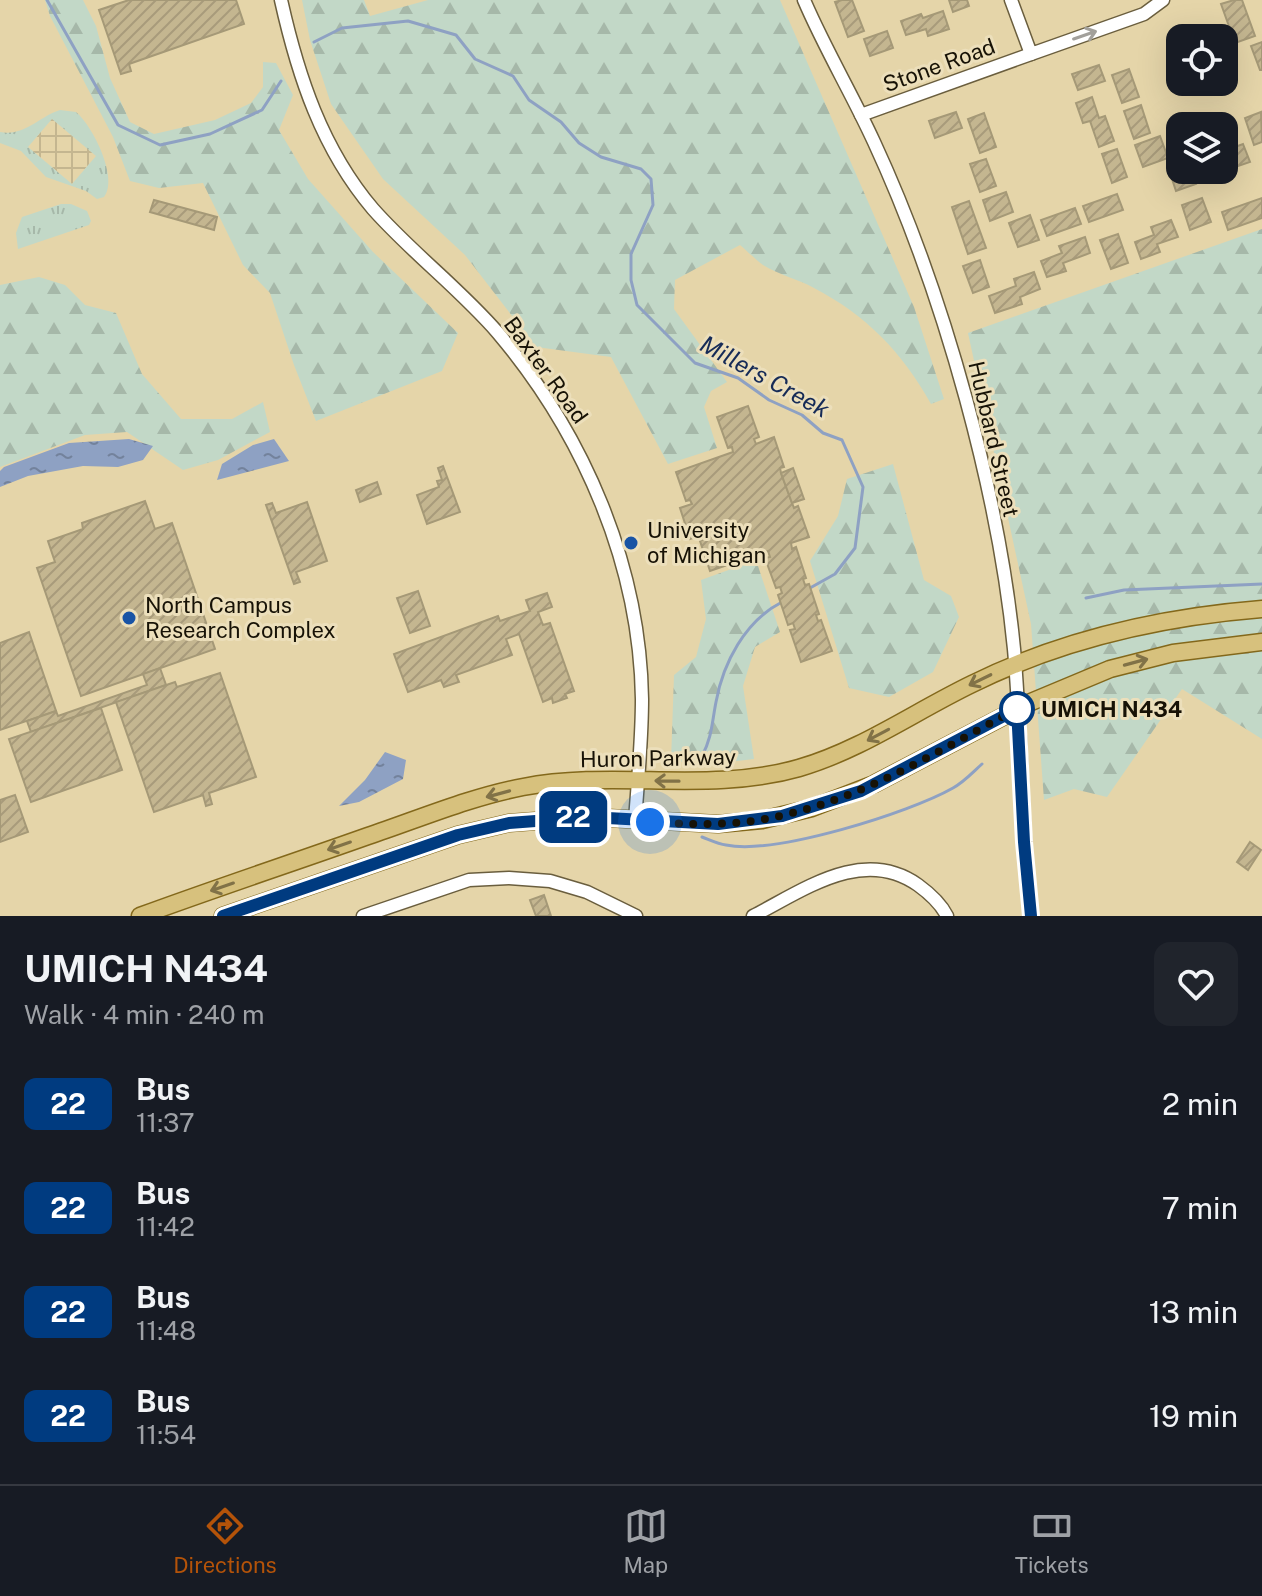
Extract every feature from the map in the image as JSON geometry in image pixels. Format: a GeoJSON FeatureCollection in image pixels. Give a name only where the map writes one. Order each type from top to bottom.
{"type":"FeatureCollection","features":[{"type":"Feature","properties":{"kind":"main road","name":"Huron Parkway"},"geometry":{"type":"LineString","coordinates":[[140,916],[443,811],[522,787],[574,780],[730,781],[811,764],[870,739],[969,685],[1074,643],[1125,628],[1191,616],[1262,609]]}},
{"type":"Feature","properties":{"kind":"main road"},"geometry":{"type":"LineString","coordinates":[[223,916],[458,835],[509,823],[571,817],[718,824],[762,820],[812,808],[874,784],[1063,688],[1129,664],[1199,649],[1262,642]]}},
{"type":"Feature","properties":{"kind":"main road"},"geometry":{"type":"LineString","coordinates":[[287,864],[296,891]]}},
{"type":"Feature","properties":{"kind":"street","name":"Baxter Road"},"geometry":{"type":"LineString","coordinates":[[281,0],[306,93],[343,167],[374,210],[484,318],[519,359],[558,416],[584,463],[614,540],[632,608],[642,697],[635,820]]}},
{"type":"Feature","properties":{"kind":"street","name":"Hubbard Street"},"geometry":{"type":"LineString","coordinates":[[804,0],[861,115],[917,246],[966,400],[991,510],[1015,665],[1031,916]]}},
{"type":"Feature","properties":{"kind":"street","name":"Stone Road"},"geometry":{"type":"LineString","coordinates":[[1011,0],[1031,54]]}},
{"type":"Feature","properties":{"kind":"street","name":"Stone Road"},"geometry":{"type":"LineString","coordinates":[[861,115],[1144,14],[1163,0]]}},
{"type":"Feature","properties":{"kind":"street"},"geometry":{"type":"LineString","coordinates":[[753,916],[835,876],[857,869],[880,868],[904,874],[925,890],[947,916]]}},
{"type":"Feature","properties":{"kind":"street"},"geometry":{"type":"LineString","coordinates":[[363,916],[469,880],[509,878],[550,881],[587,892],[636,916]]}},
{"type":"Feature","properties":{"kind":"shaded area","name":"University of Michigan"},"geometry":{"type":"Polygon","coordinates":[[[0,0],[1262,0],[1262,916],[0,916],[0,0]]]}},
{"type":"Feature","properties":{"kind":"shaded area"},"geometry":{"type":"Polygon","coordinates":[[[52,118],[96,156],[72,184],[28,147],[52,118]]]}},
{"type":"Feature","properties":{"kind":"green space"},"geometry":{"type":"Polygon","coordinates":[[[45,0],[83,0],[96,26],[110,78],[130,122],[154,134],[215,120],[251,103],[263,87],[263,62],[276,63],[293,95],[279,130],[308,179],[373,252],[458,333],[442,371],[316,421],[270,293],[243,265],[203,183],[159,188],[130,181],[113,137],[50,16],[45,0]]]}},
{"type":"Feature","properties":{"kind":"green space"},"geometry":{"type":"Polygon","coordinates":[[[302,0],[364,0],[370,16],[428,0],[780,0],[914,307],[944,399],[931,404],[895,352],[850,310],[814,288],[763,265],[740,245],[675,280],[674,309],[727,382],[711,391],[704,407],[717,448],[668,464],[611,357],[536,347],[465,255],[383,179],[331,104],[310,40],[302,0]]]}},
{"type":"Feature","properties":{"kind":"green space"},"geometry":{"type":"Polygon","coordinates":[[[60,110],[76,112],[90,129],[106,166],[108,189],[104,197],[97,199],[86,191],[46,177],[21,151],[0,143],[0,132],[17,132],[60,110]],[[52,119],[28,147],[72,184],[96,156],[52,119]]]}},
{"type":"Feature","properties":{"kind":"green space"},"geometry":{"type":"Polygon","coordinates":[[[61,204],[71,204],[87,211],[91,221],[89,225],[18,249],[16,233],[22,217],[61,204]]]}},
{"type":"Feature","properties":{"kind":"green space"},"geometry":{"type":"Polygon","coordinates":[[[1262,229],[1262,739],[1182,689],[1107,797],[1074,789],[1044,800],[1031,624],[968,333],[1262,229]]]}},
{"type":"Feature","properties":{"kind":"green space"},"geometry":{"type":"Polygon","coordinates":[[[39,277],[65,285],[85,305],[116,313],[142,374],[181,419],[232,419],[263,402],[270,432],[218,460],[183,470],[127,432],[85,435],[0,467],[0,285],[39,277]]]}},
{"type":"Feature","properties":{"kind":"green space"},"geometry":{"type":"Polygon","coordinates":[[[893,464],[924,580],[951,596],[959,617],[933,672],[889,697],[849,688],[810,561],[838,516],[847,479],[893,464]]]}},
{"type":"Feature","properties":{"kind":"green space"},"geometry":{"type":"Polygon","coordinates":[[[756,560],[780,632],[755,647],[743,686],[754,759],[712,764],[671,761],[674,675],[696,657],[706,619],[701,580],[756,560]]]}},
{"type":"Feature","properties":{"kind":"water"},"geometry":{"type":"Polygon","coordinates":[[[129,439],[153,446],[143,460],[118,467],[83,466],[28,476],[0,487],[0,471],[4,467],[69,443],[129,439]]]}},
{"type":"Feature","properties":{"kind":"water"},"geometry":{"type":"Polygon","coordinates":[[[274,439],[289,461],[217,480],[222,464],[253,445],[274,439]]]}},
{"type":"Feature","properties":{"kind":"water"},"geometry":{"type":"Polygon","coordinates":[[[385,752],[406,760],[403,779],[359,802],[339,806],[365,780],[385,752]]]}},
{"type":"Feature","properties":{"kind":"building"},"geometry":{"type":"Polygon","coordinates":[[[129,0],[236,0],[244,24],[129,64],[131,71],[121,74],[99,10],[129,0]]]}},
{"type":"Feature","properties":{"kind":"building"},"geometry":{"type":"Polygon","coordinates":[[[852,0],[864,31],[848,37],[835,2],[852,0]]]}},
{"type":"Feature","properties":{"kind":"building"},"geometry":{"type":"Polygon","coordinates":[[[949,0],[967,0],[969,6],[953,12],[949,0]]]}},
{"type":"Feature","properties":{"kind":"building"},"geometry":{"type":"Polygon","coordinates":[[[1242,0],[1255,36],[1238,42],[1238,24],[1228,24],[1221,4],[1242,0]]]}},
{"type":"Feature","properties":{"kind":"building"},"geometry":{"type":"Polygon","coordinates":[[[943,11],[949,29],[928,36],[926,29],[906,35],[901,21],[943,11]]]}},
{"type":"Feature","properties":{"kind":"building"},"geometry":{"type":"Polygon","coordinates":[[[887,31],[893,48],[870,56],[864,39],[887,31]]]}},
{"type":"Feature","properties":{"kind":"building"},"geometry":{"type":"Polygon","coordinates":[[[1262,42],[1262,70],[1260,70],[1251,46],[1262,42]]]}},
{"type":"Feature","properties":{"kind":"building"},"geometry":{"type":"Polygon","coordinates":[[[1099,65],[1105,81],[1078,90],[1072,74],[1099,65]]]}},
{"type":"Feature","properties":{"kind":"building"},"geometry":{"type":"Polygon","coordinates":[[[1129,69],[1139,97],[1122,103],[1112,75],[1129,69]]]}},
{"type":"Feature","properties":{"kind":"building"},"geometry":{"type":"Polygon","coordinates":[[[1092,97],[1099,118],[1105,116],[1114,141],[1099,147],[1090,121],[1083,123],[1076,103],[1092,97]]]}},
{"type":"Feature","properties":{"kind":"building"},"geometry":{"type":"Polygon","coordinates":[[[1141,105],[1150,133],[1134,139],[1124,111],[1141,105]]]}},
{"type":"Feature","properties":{"kind":"building"},"geometry":{"type":"Polygon","coordinates":[[[956,112],[962,128],[935,138],[929,121],[956,112]]]}},
{"type":"Feature","properties":{"kind":"building"},"geometry":{"type":"Polygon","coordinates":[[[1261,112],[1262,142],[1254,145],[1245,118],[1261,112]]]}},
{"type":"Feature","properties":{"kind":"building"},"geometry":{"type":"Polygon","coordinates":[[[984,113],[996,147],[980,153],[968,119],[984,113]]]}},
{"type":"Feature","properties":{"kind":"building"},"geometry":{"type":"Polygon","coordinates":[[[1160,136],[1166,159],[1143,167],[1135,145],[1160,136]]]}},
{"type":"Feature","properties":{"kind":"building"},"geometry":{"type":"Polygon","coordinates":[[[1243,144],[1250,162],[1238,166],[1238,146],[1243,144]]]}},
{"type":"Feature","properties":{"kind":"building"},"geometry":{"type":"Polygon","coordinates":[[[1117,149],[1127,177],[1112,183],[1102,154],[1117,149]]]}},
{"type":"Feature","properties":{"kind":"building"},"geometry":{"type":"Polygon","coordinates":[[[986,159],[996,186],[980,192],[970,164],[986,159]]]}},
{"type":"Feature","properties":{"kind":"building"},"geometry":{"type":"Polygon","coordinates":[[[1174,184],[1196,184],[1176,191],[1174,184]]]}},
{"type":"Feature","properties":{"kind":"building"},"geometry":{"type":"Polygon","coordinates":[[[1006,192],[1013,212],[990,221],[983,200],[1006,192]]]}},
{"type":"Feature","properties":{"kind":"building"},"geometry":{"type":"Polygon","coordinates":[[[1117,194],[1123,210],[1089,222],[1083,206],[1117,194]]]}},
{"type":"Feature","properties":{"kind":"building"},"geometry":{"type":"Polygon","coordinates":[[[1202,198],[1211,222],[1190,230],[1182,205],[1202,198]]]}},
{"type":"Feature","properties":{"kind":"building"},"geometry":{"type":"Polygon","coordinates":[[[1262,198],[1262,218],[1228,230],[1222,212],[1262,198]]]}},
{"type":"Feature","properties":{"kind":"building"},"geometry":{"type":"Polygon","coordinates":[[[154,200],[217,217],[214,230],[150,212],[154,200]]]}},
{"type":"Feature","properties":{"kind":"building"},"geometry":{"type":"Polygon","coordinates":[[[969,201],[986,248],[968,254],[952,207],[969,201]]]}},
{"type":"Feature","properties":{"kind":"building"},"geometry":{"type":"Polygon","coordinates":[[[1075,208],[1081,224],[1047,236],[1041,220],[1075,208]]]}},
{"type":"Feature","properties":{"kind":"building"},"geometry":{"type":"Polygon","coordinates":[[[1030,215],[1039,240],[1018,247],[1009,223],[1030,215]]]}},
{"type":"Feature","properties":{"kind":"building"},"geometry":{"type":"Polygon","coordinates":[[[1171,220],[1178,237],[1157,244],[1160,252],[1141,259],[1135,242],[1154,235],[1151,227],[1171,220]]]}},
{"type":"Feature","properties":{"kind":"building"},"geometry":{"type":"Polygon","coordinates":[[[1118,234],[1128,263],[1111,269],[1100,240],[1118,234]]]}},
{"type":"Feature","properties":{"kind":"building"},"geometry":{"type":"Polygon","coordinates":[[[1085,237],[1090,253],[1063,263],[1066,271],[1047,277],[1041,261],[1062,253],[1059,246],[1085,237]]]}},
{"type":"Feature","properties":{"kind":"building"},"geometry":{"type":"Polygon","coordinates":[[[980,260],[989,287],[973,293],[963,266],[980,260]]]}},
{"type":"Feature","properties":{"kind":"building"},"geometry":{"type":"Polygon","coordinates":[[[1034,272],[1040,289],[1020,297],[1022,304],[995,313],[989,296],[1016,286],[1014,279],[1034,272]]]}},
{"type":"Feature","properties":{"kind":"building"},"geometry":{"type":"Polygon","coordinates":[[[748,406],[759,437],[754,439],[756,444],[774,437],[784,467],[780,468],[781,473],[809,537],[791,543],[792,549],[796,547],[806,578],[803,579],[805,585],[809,584],[819,614],[816,615],[818,621],[821,620],[832,651],[801,662],[790,630],[795,629],[793,623],[788,625],[778,595],[782,593],[780,587],[776,588],[765,558],[770,557],[768,551],[710,571],[700,541],[704,539],[702,535],[690,539],[680,508],[692,504],[690,500],[686,501],[676,472],[733,452],[732,447],[728,448],[717,417],[748,406]]]}},
{"type":"Feature","properties":{"kind":"building"},"geometry":{"type":"Polygon","coordinates":[[[443,466],[460,512],[427,524],[417,495],[439,487],[437,481],[442,480],[438,468],[443,466]]]}},
{"type":"Feature","properties":{"kind":"building"},"geometry":{"type":"Polygon","coordinates":[[[793,468],[804,499],[792,503],[781,473],[793,468]]]}},
{"type":"Feature","properties":{"kind":"building"},"geometry":{"type":"Polygon","coordinates":[[[377,482],[381,494],[360,502],[356,490],[377,482]]]}},
{"type":"Feature","properties":{"kind":"building","name":"North Campus Research Complex"},"geometry":{"type":"Polygon","coordinates":[[[145,501],[155,529],[172,523],[215,649],[81,696],[37,568],[55,562],[48,541],[83,529],[82,523],[145,501]]]}},
{"type":"Feature","properties":{"kind":"building","name":"North Campus Research Complex"},"geometry":{"type":"Polygon","coordinates":[[[307,502],[327,561],[296,572],[300,582],[294,584],[266,505],[272,503],[276,513],[307,502]]]}},
{"type":"Feature","properties":{"kind":"building"},"geometry":{"type":"Polygon","coordinates":[[[418,591],[430,626],[410,633],[397,598],[418,591]]]}},
{"type":"Feature","properties":{"kind":"building"},"geometry":{"type":"Polygon","coordinates":[[[547,593],[552,607],[538,612],[543,625],[550,623],[574,691],[565,694],[567,698],[553,703],[552,698],[543,702],[519,634],[506,639],[512,655],[456,675],[459,682],[444,687],[441,680],[408,692],[394,654],[498,616],[500,621],[530,611],[526,600],[547,593]]]}},
{"type":"Feature","properties":{"kind":"building"},"geometry":{"type":"Polygon","coordinates":[[[29,632],[56,711],[0,730],[0,643],[29,632]]]}},
{"type":"Feature","properties":{"kind":"building"},"geometry":{"type":"Polygon","coordinates":[[[160,668],[166,685],[31,732],[27,721],[56,711],[58,716],[147,685],[143,674],[160,668]]]}},
{"type":"Feature","properties":{"kind":"building","name":"North Campus Research Complex"},"geometry":{"type":"Polygon","coordinates":[[[220,673],[256,777],[209,793],[212,804],[206,806],[203,795],[154,812],[116,702],[175,682],[177,687],[220,673]]]}},
{"type":"Feature","properties":{"kind":"building"},"geometry":{"type":"Polygon","coordinates":[[[101,708],[122,770],[31,802],[9,739],[101,708]]]}},
{"type":"Feature","properties":{"kind":"building"},"geometry":{"type":"Polygon","coordinates":[[[15,795],[28,832],[0,842],[0,800],[15,795]]]}},
{"type":"Feature","properties":{"kind":"building"},"geometry":{"type":"Polygon","coordinates":[[[1250,842],[1261,850],[1248,870],[1237,862],[1250,842]]]}},
{"type":"Feature","properties":{"kind":"building"},"geometry":{"type":"Polygon","coordinates":[[[544,895],[551,916],[536,916],[530,900],[544,895]]]}},
{"type":"Feature","properties":{"kind":"waterway","name":"Millers Creek"},"geometry":{"type":"LineString","coordinates":[[47,0],[118,125],[160,145],[210,134],[262,110],[281,81]]}},
{"type":"Feature","properties":{"kind":"waterway","name":"Millers Creek"},"geometry":{"type":"LineString","coordinates":[[314,42],[342,28],[408,21],[456,35],[475,59],[513,76],[529,100],[561,122],[579,143],[601,157],[641,169],[651,179],[653,205],[631,254],[631,280],[637,305],[695,363],[738,378],[769,400],[802,415],[823,433],[842,440],[863,487],[855,548],[835,574],[810,588]]}},
{"type":"Feature","properties":{"kind":"waterway","name":"Millers Creek"},"geometry":{"type":"LineString","coordinates":[[1086,598],[1124,590],[1262,584]]}},
{"type":"Feature","properties":{"kind":"waterway","name":"Millers Creek"},"geometry":{"type":"LineString","coordinates":[[702,756],[710,736],[719,687],[730,658],[757,620],[782,602]]}},
{"type":"Feature","properties":{"kind":"waterway","name":"Millers Creek"},"geometry":{"type":"LineString","coordinates":[[702,837],[723,844],[748,846],[776,844],[841,830],[933,798],[957,786],[982,764]]}},
{"type":"Feature","properties":{"kind":"bus line","name":"22"},"geometry":{"type":"LineString","coordinates":[[223,916],[458,835],[509,823],[589,817],[718,824],[782,816],[861,791],[1017,709],[1031,916]]}},
{"type":"Feature","properties":{"kind":"place","name":"University of Michigan"},"geometry":{"type":"Point","coordinates":[631,543]}},
{"type":"Feature","properties":{"kind":"place","name":"North Campus Research Complex"},"geometry":{"type":"Point","coordinates":[129,618]}},
{"type":"Feature","properties":{"kind":"place","name":"UMICH N434"},"geometry":{"type":"Point","coordinates":[1017,709]}},
{"type":"Feature","properties":{"kind":"route"},"geometry":{"type":"LineString","coordinates":[[650,822],[743,822],[812,808],[874,784],[1017,709]]}}]}
